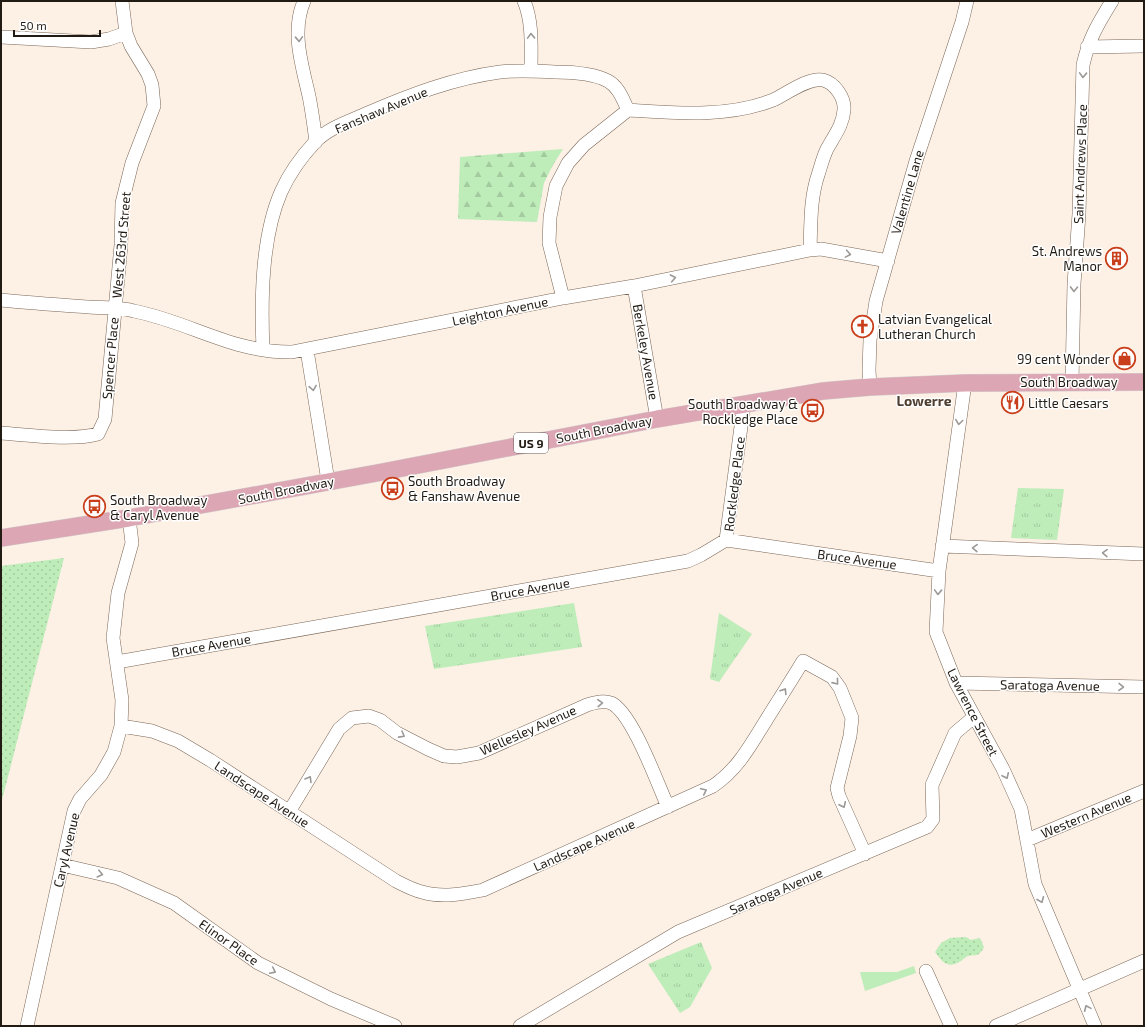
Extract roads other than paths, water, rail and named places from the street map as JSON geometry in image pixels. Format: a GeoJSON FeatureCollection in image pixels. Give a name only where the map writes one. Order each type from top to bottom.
{"type":"FeatureCollection","features":[{"type":"Feature","properties":{"kind":"main road","name":"South Broadway"},"geometry":{"type":"LineString","coordinates":[[1,538],[129,518],[278,492],[328,481],[377,473],[657,419],[823,391],[965,383],[1144,382]]}},
{"type":"Feature","properties":{"kind":"street","name":"West 263rd Street"},"geometry":{"type":"LineString","coordinates":[[115,308],[121,245],[122,203],[132,163],[154,106],[152,85],[148,74],[131,46],[126,32],[122,1]]}},
{"type":"Feature","properties":{"kind":"street"},"geometry":{"type":"LineString","coordinates":[[304,1],[299,17],[299,56],[308,94],[316,142]]}},
{"type":"Feature","properties":{"kind":"street"},"geometry":{"type":"LineString","coordinates":[[524,1],[527,7],[530,30],[531,71]]}},
{"type":"Feature","properties":{"kind":"street","name":"Valentine Lane"},"geometry":{"type":"LineString","coordinates":[[870,388],[870,340],[876,301],[916,160],[962,22],[967,1]]}},
{"type":"Feature","properties":{"kind":"street","name":"Saint Andrews Place"},"geometry":{"type":"LineString","coordinates":[[1072,382],[1074,284],[1079,214],[1083,65],[1086,47],[1112,1]]}},
{"type":"Feature","properties":{"kind":"street"},"geometry":{"type":"LineString","coordinates":[[1,37],[91,42],[109,40],[126,32]]}},
{"type":"Feature","properties":{"kind":"street"},"geometry":{"type":"LineString","coordinates":[[1086,47],[1144,46]]}},
{"type":"Feature","properties":{"kind":"street","name":"Fanshaw Avenue"},"geometry":{"type":"LineString","coordinates":[[263,350],[262,298],[266,256],[274,216],[281,193],[291,174],[316,142],[328,132],[411,95],[465,79],[501,72],[567,72],[593,76],[608,81],[617,87],[628,110]]}},
{"type":"Feature","properties":{"kind":"street"},"geometry":{"type":"LineString","coordinates":[[563,298],[549,243],[550,217],[556,186],[568,163],[584,145],[628,110],[664,112],[722,111],[750,107],[772,100],[813,80],[823,80],[832,84],[844,102],[844,111],[837,132],[827,149],[812,193],[810,250]]}},
{"type":"Feature","properties":{"kind":"street","name":"Leighton Avenue"},"geometry":{"type":"LineString","coordinates":[[1,300],[133,310],[222,341],[278,352],[307,350],[810,250],[821,249],[888,261]]}},
{"type":"Feature","properties":{"kind":"street","name":"Berkeley Avenue"},"geometry":{"type":"LineString","coordinates":[[634,286],[657,419]]}},
{"type":"Feature","properties":{"kind":"street","name":"Spencer Place"},"geometry":{"type":"LineString","coordinates":[[1,433],[77,437],[98,434],[105,419],[115,308]]}},
{"type":"Feature","properties":{"kind":"street"},"geometry":{"type":"LineString","coordinates":[[307,350],[328,481]]}},
{"type":"Feature","properties":{"kind":"street","name":"Lawrence Street"},"geometry":{"type":"LineString","coordinates":[[965,383],[939,571],[936,632],[956,683],[1003,769],[1021,809],[1035,884],[1095,1026]]}},
{"type":"Feature","properties":{"kind":"street","name":"Rockledge Place"},"geometry":{"type":"LineString","coordinates":[[726,540],[744,404]]}},
{"type":"Feature","properties":{"kind":"street","name":"Caryl Avenue"},"geometry":{"type":"LineString","coordinates":[[27,1026],[74,811],[80,799],[101,775],[114,752],[121,726],[122,700],[113,638],[118,593],[132,543],[129,518]]}},
{"type":"Feature","properties":{"kind":"street","name":"Bruce Avenue"},"geometry":{"type":"LineString","coordinates":[[117,662],[688,561],[726,540],[939,571]]}},
{"type":"Feature","properties":{"kind":"street"},"geometry":{"type":"LineString","coordinates":[[942,546],[1144,554]]}},
{"type":"Feature","properties":{"kind":"street","name":"Landscape Avenue"},"geometry":{"type":"LineString","coordinates":[[121,726],[152,731],[178,740],[396,881],[422,892],[442,895],[464,894],[483,890],[713,786],[732,771],[746,753],[803,661],[832,677],[840,688],[852,718],[850,736],[837,788],[839,796],[865,854]]}},
{"type":"Feature","properties":{"kind":"street","name":"Saratoga Avenue"},"geometry":{"type":"LineString","coordinates":[[956,683],[1144,687]]}},
{"type":"Feature","properties":{"kind":"street","name":"Wellesley Avenue"},"geometry":{"type":"LineString","coordinates":[[289,812],[339,729],[352,718],[369,716],[380,720],[397,733],[428,749],[444,756],[457,757],[479,753],[587,705],[601,702],[611,703],[621,711],[634,730],[668,807]]}},
{"type":"Feature","properties":{"kind":"street","name":"Saratoga Avenue"},"geometry":{"type":"LineString","coordinates":[[520,1026],[678,932],[927,828],[933,819],[932,785],[956,733],[974,717]]}},
{"type":"Feature","properties":{"kind":"street","name":"Western Avenue"},"geometry":{"type":"LineString","coordinates":[[1028,840],[1144,791]]}},
{"type":"Feature","properties":{"kind":"street","name":"Elinor Place"},"geometry":{"type":"LineString","coordinates":[[62,864],[118,878],[150,891],[174,903],[258,964],[331,999],[395,1026]]}},
{"type":"Feature","properties":{"kind":"street"},"geometry":{"type":"LineString","coordinates":[[996,1026],[1144,961]]}},
{"type":"Feature","properties":{"kind":"street"},"geometry":{"type":"LineString","coordinates":[[926,971],[951,1026]]}},
{"type":"Feature","properties":{"kind":"place","name":"St. Andrews Manor"},"geometry":{"type":"Point","coordinates":[1117,258]}},
{"type":"Feature","properties":{"kind":"place","name":"Latvian Evangelical Lutheran Church"},"geometry":{"type":"Point","coordinates":[862,326]}},
{"type":"Feature","properties":{"kind":"place","name":"99 cent Wonder"},"geometry":{"type":"Point","coordinates":[1125,359]}},
{"type":"Feature","properties":{"kind":"place","name":"Little Caesars"},"geometry":{"type":"Point","coordinates":[1013,403]}},
{"type":"Feature","properties":{"kind":"place","name":"South Broadway & Rockledge Place"},"geometry":{"type":"Point","coordinates":[813,411]}},
{"type":"Feature","properties":{"kind":"place","name":"South Broadway & Fanshaw Avenue"},"geometry":{"type":"Point","coordinates":[392,488]}},
{"type":"Feature","properties":{"kind":"place","name":"South Broadway & Caryl Avenue"},"geometry":{"type":"Point","coordinates":[95,507]}},
{"type":"Feature","properties":{"kind":"district","name":"Lowerre"},"geometry":{"type":"Point","coordinates":[924,400]}}]}
